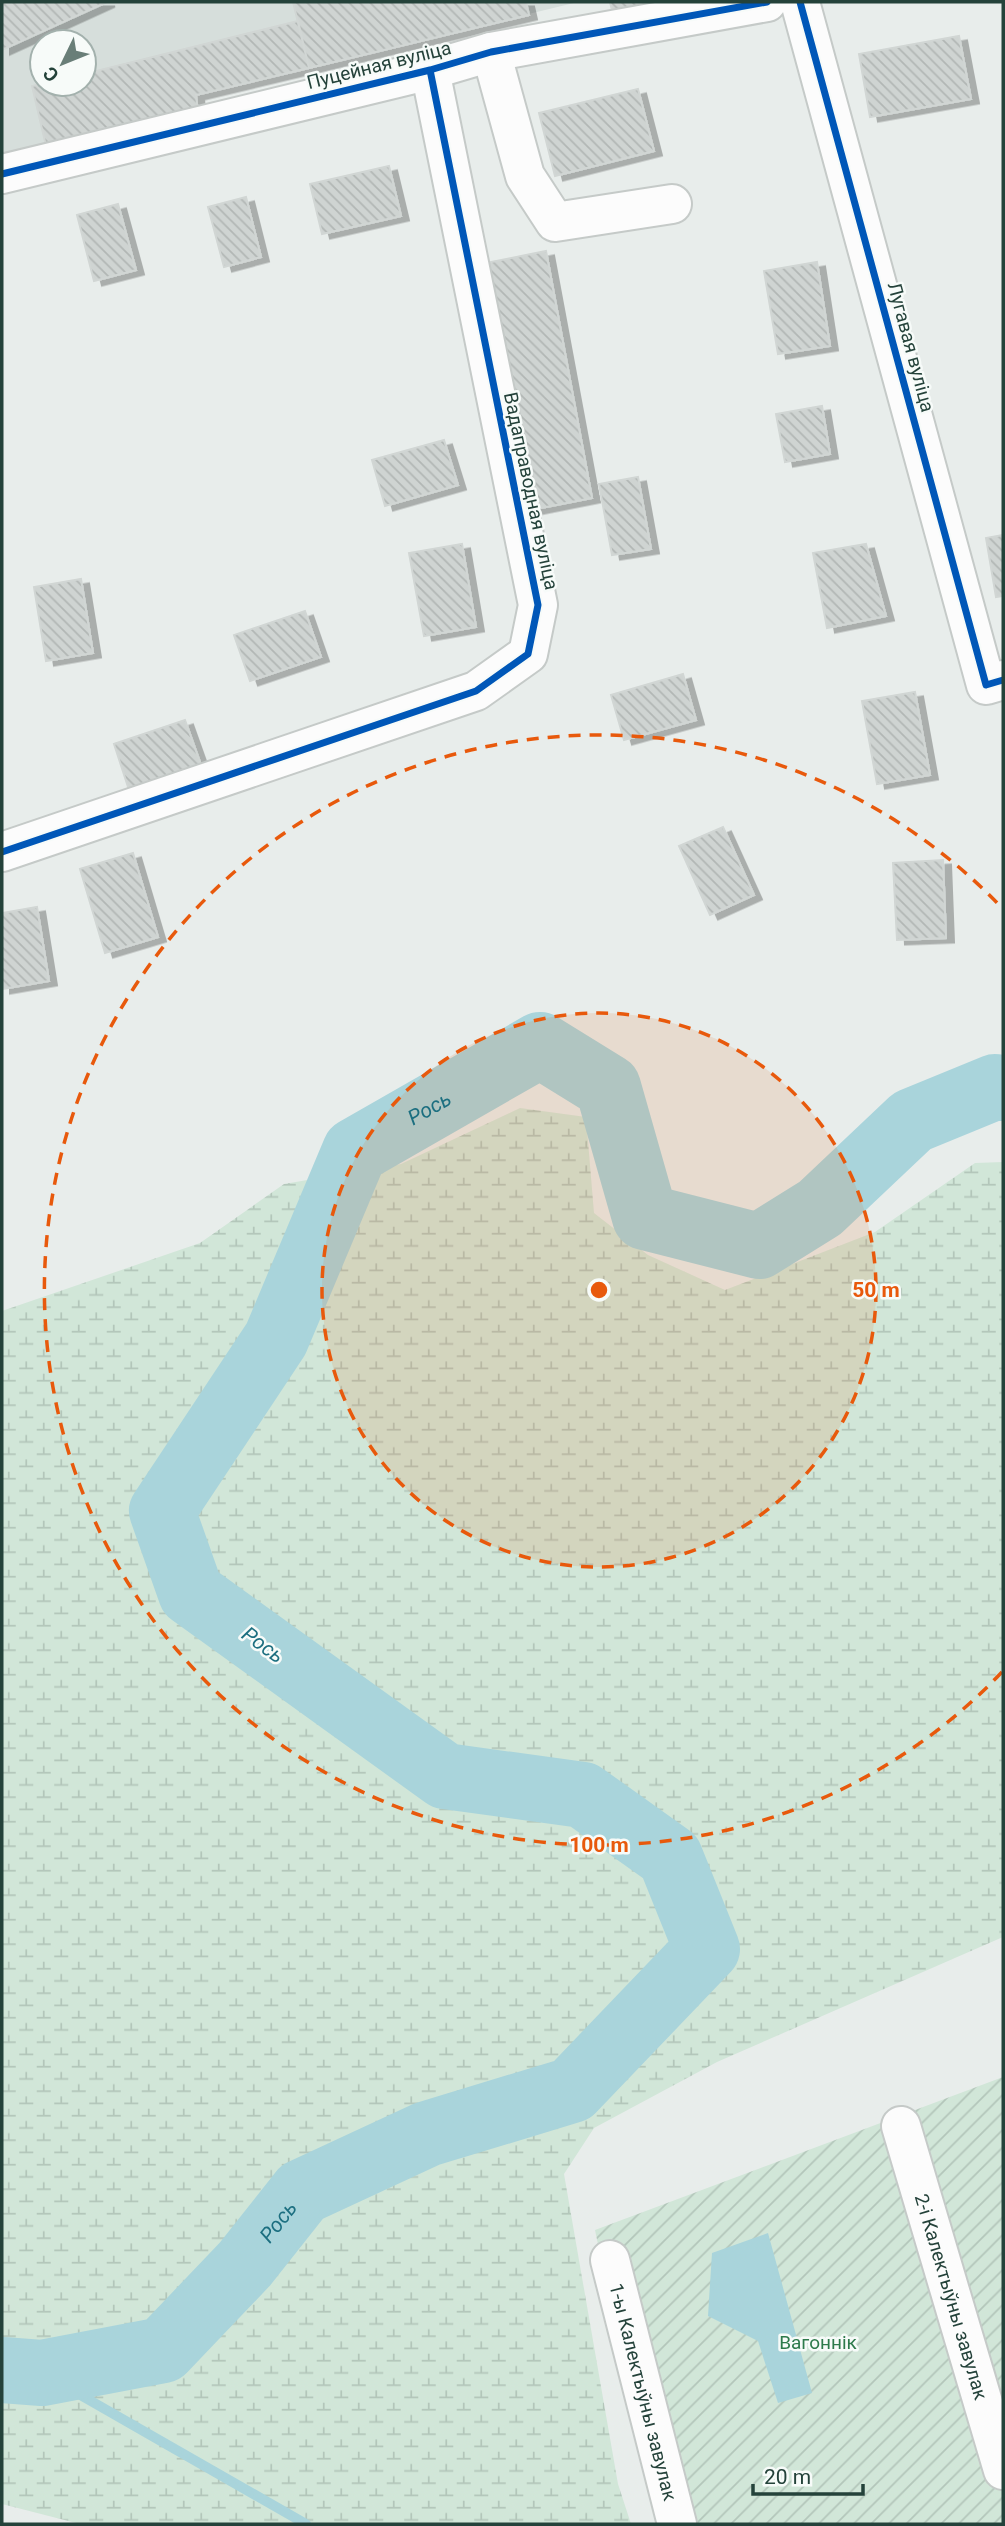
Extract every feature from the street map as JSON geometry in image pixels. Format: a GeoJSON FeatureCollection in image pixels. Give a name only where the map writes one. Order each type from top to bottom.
{"type":"FeatureCollection","features":[{"type":"Feature","properties":{"kind":"street","name":"Пуцейная вуліца"},"geometry":{"type":"LineString","coordinates":[[2,174],[430,70],[491,52],[767,2]]}},
{"type":"Feature","properties":{"kind":"street","name":"Лугавая вуліца"},"geometry":{"type":"LineString","coordinates":[[800,2],[986,685],[1003,680]]}},
{"type":"Feature","properties":{"kind":"street"},"geometry":{"type":"LineString","coordinates":[[491,52],[525,176],[555,222],[672,204]]}},
{"type":"Feature","properties":{"kind":"street","name":"Вадаправодная вуліца"},"geometry":{"type":"LineString","coordinates":[[2,852],[476,691],[528,654],[538,605],[430,70]]}},
{"type":"Feature","properties":{"kind":"street","name":"2-і Калектыўны завулак"},"geometry":{"type":"LineString","coordinates":[[901,2126],[1003,2470]]}},
{"type":"Feature","properties":{"kind":"street","name":"1-ы Калектыўны завулак"},"geometry":{"type":"LineString","coordinates":[[610,2260],[677,2524]]}},
{"type":"Feature","properties":{"kind":"shaded area"},"geometry":{"type":"Polygon","coordinates":[[[2,2],[578,2],[196,95],[198,113],[2,156],[2,2]]]}},
{"type":"Feature","properties":{"kind":"green space"},"geometry":{"type":"Polygon","coordinates":[[[520,1108],[586,1117],[594,1213],[648,1255],[725,1290],[875,1232],[975,1163],[1003,1162],[1003,1937],[717,2062],[594,2128],[564,2174],[618,2484],[631,2524],[80,2524],[2,2504],[2,1311],[200,1243],[284,1184],[401,1164],[520,1108]]]}},
{"type":"Feature","properties":{"kind":"green space","name":"Вагоннік"},"geometry":{"type":"Polygon","coordinates":[[[1003,2077],[1003,2524],[656,2524],[595,2230],[1003,2077]]]}},
{"type":"Feature","properties":{"kind":"water"},"geometry":{"type":"Polygon","coordinates":[[[768,2233],[812,2393],[778,2403],[758,2341],[708,2316],[712,2253],[768,2233]]]}},
{"type":"Feature","properties":{"kind":"building"},"geometry":{"type":"Polygon","coordinates":[[[2,2],[107,2],[50,28],[28,28],[28,38],[2,50],[2,2]]]}},
{"type":"Feature","properties":{"kind":"building"},"geometry":{"type":"Polygon","coordinates":[[[293,2],[526,2],[529,15],[309,68],[293,2]]]}},
{"type":"Feature","properties":{"kind":"building"},"geometry":{"type":"Polygon","coordinates":[[[610,2],[671,2],[613,15],[610,2]]]}},
{"type":"Feature","properties":{"kind":"building"},"geometry":{"type":"Polygon","coordinates":[[[298,21],[309,68],[196,95],[198,113],[46,146],[35,98],[98,98],[98,71],[298,21]]]}},
{"type":"Feature","properties":{"kind":"building"},"geometry":{"type":"Polygon","coordinates":[[[959,36],[971,99],[870,117],[859,54],[959,36]]]}},
{"type":"Feature","properties":{"kind":"building"},"geometry":{"type":"Polygon","coordinates":[[[638,89],[654,151],[555,176],[539,113],[638,89]]]}},
{"type":"Feature","properties":{"kind":"building"},"geometry":{"type":"Polygon","coordinates":[[[389,166],[401,216],[322,234],[310,184],[389,166]]]}},
{"type":"Feature","properties":{"kind":"building"},"geometry":{"type":"Polygon","coordinates":[[[246,197],[261,257],[224,267],[208,207],[246,197]]]}},
{"type":"Feature","properties":{"kind":"building"},"geometry":{"type":"Polygon","coordinates":[[[118,204],[136,270],[94,281],[77,215],[118,204]]]}},
{"type":"Feature","properties":{"kind":"building"},"geometry":{"type":"Polygon","coordinates":[[[546,251],[592,498],[531,510],[486,263],[546,251]]]}},
{"type":"Feature","properties":{"kind":"building"},"geometry":{"type":"Polygon","coordinates":[[[817,262],[830,346],[778,354],[764,271],[817,262]]]}},
{"type":"Feature","properties":{"kind":"building"},"geometry":{"type":"Polygon","coordinates":[[[822,406],[830,454],[785,462],[776,414],[822,406]]]}},
{"type":"Feature","properties":{"kind":"building"},"geometry":{"type":"Polygon","coordinates":[[[444,440],[458,485],[385,506],[372,460],[444,440]]]}},
{"type":"Feature","properties":{"kind":"building"},"geometry":{"type":"Polygon","coordinates":[[[638,477],[651,549],[612,555],[599,484],[638,477]]]}},
{"type":"Feature","properties":{"kind":"building"},"geometry":{"type":"Polygon","coordinates":[[[1003,535],[1003,596],[996,597],[986,538],[1003,535]]]}},
{"type":"Feature","properties":{"kind":"building"},"geometry":{"type":"Polygon","coordinates":[[[462,544],[476,627],[424,636],[409,553],[462,544]]]}},
{"type":"Feature","properties":{"kind":"building"},"geometry":{"type":"Polygon","coordinates":[[[866,544],[886,616],[827,628],[813,553],[866,544]]]}},
{"type":"Feature","properties":{"kind":"building"},"geometry":{"type":"Polygon","coordinates":[[[81,579],[93,653],[46,661],[34,587],[81,579]]]}},
{"type":"Feature","properties":{"kind":"building"},"geometry":{"type":"Polygon","coordinates":[[[305,611],[321,657],[250,681],[234,635],[305,611]]]}},
{"type":"Feature","properties":{"kind":"building"},"geometry":{"type":"Polygon","coordinates":[[[683,674],[696,720],[624,740],[611,695],[683,674]]]}},
{"type":"Feature","properties":{"kind":"building"},"geometry":{"type":"Polygon","coordinates":[[[915,692],[930,775],[877,784],[862,701],[915,692]]]}},
{"type":"Feature","properties":{"kind":"building"},"geometry":{"type":"Polygon","coordinates":[[[185,720],[201,765],[129,790],[114,744],[185,720]]]}},
{"type":"Feature","properties":{"kind":"building"},"geometry":{"type":"Polygon","coordinates":[[[723,827],[754,895],[710,915],[679,846],[723,827]]]}},
{"type":"Feature","properties":{"kind":"building"},"geometry":{"type":"Polygon","coordinates":[[[133,853],[158,937],[105,953],[80,869],[133,853]]]}},
{"type":"Feature","properties":{"kind":"building"},"geometry":{"type":"Polygon","coordinates":[[[943,860],[946,938],[897,940],[893,863],[943,860]]]}},
{"type":"Feature","properties":{"kind":"building"},"geometry":{"type":"Polygon","coordinates":[[[37,907],[49,981],[2,989],[2,913],[37,907]]]}},
{"type":"Feature","properties":{"kind":"waterway","name":"Рось"},"geometry":{"type":"LineString","coordinates":[[2,2370],[42,2373],[163,2350],[245,2264],[302,2192],[427,2134],[572,2090],[707,1949],[670,1857],[583,1795],[445,1776],[191,1593],[162,1511],[276,1339],[355,1151],[540,1045],[608,1087],[645,1217],[759,1246],[820,1208],[912,1121],[995,1087],[1003,1088]]}},
{"type":"Feature","properties":{"kind":"waterway"},"geometry":{"type":"LineString","coordinates":[[42,2373],[306,2524]]}},
{"type":"Feature","properties":{"kind":"cycle path"},"geometry":{"type":"LineString","coordinates":[[2,174],[430,70],[491,52],[767,2]]}},
{"type":"Feature","properties":{"kind":"cycle path"},"geometry":{"type":"LineString","coordinates":[[800,2],[986,685],[1003,680]]}},
{"type":"Feature","properties":{"kind":"cycle path"},"geometry":{"type":"LineString","coordinates":[[2,852],[476,691],[528,654],[538,605],[430,70]]}}]}
